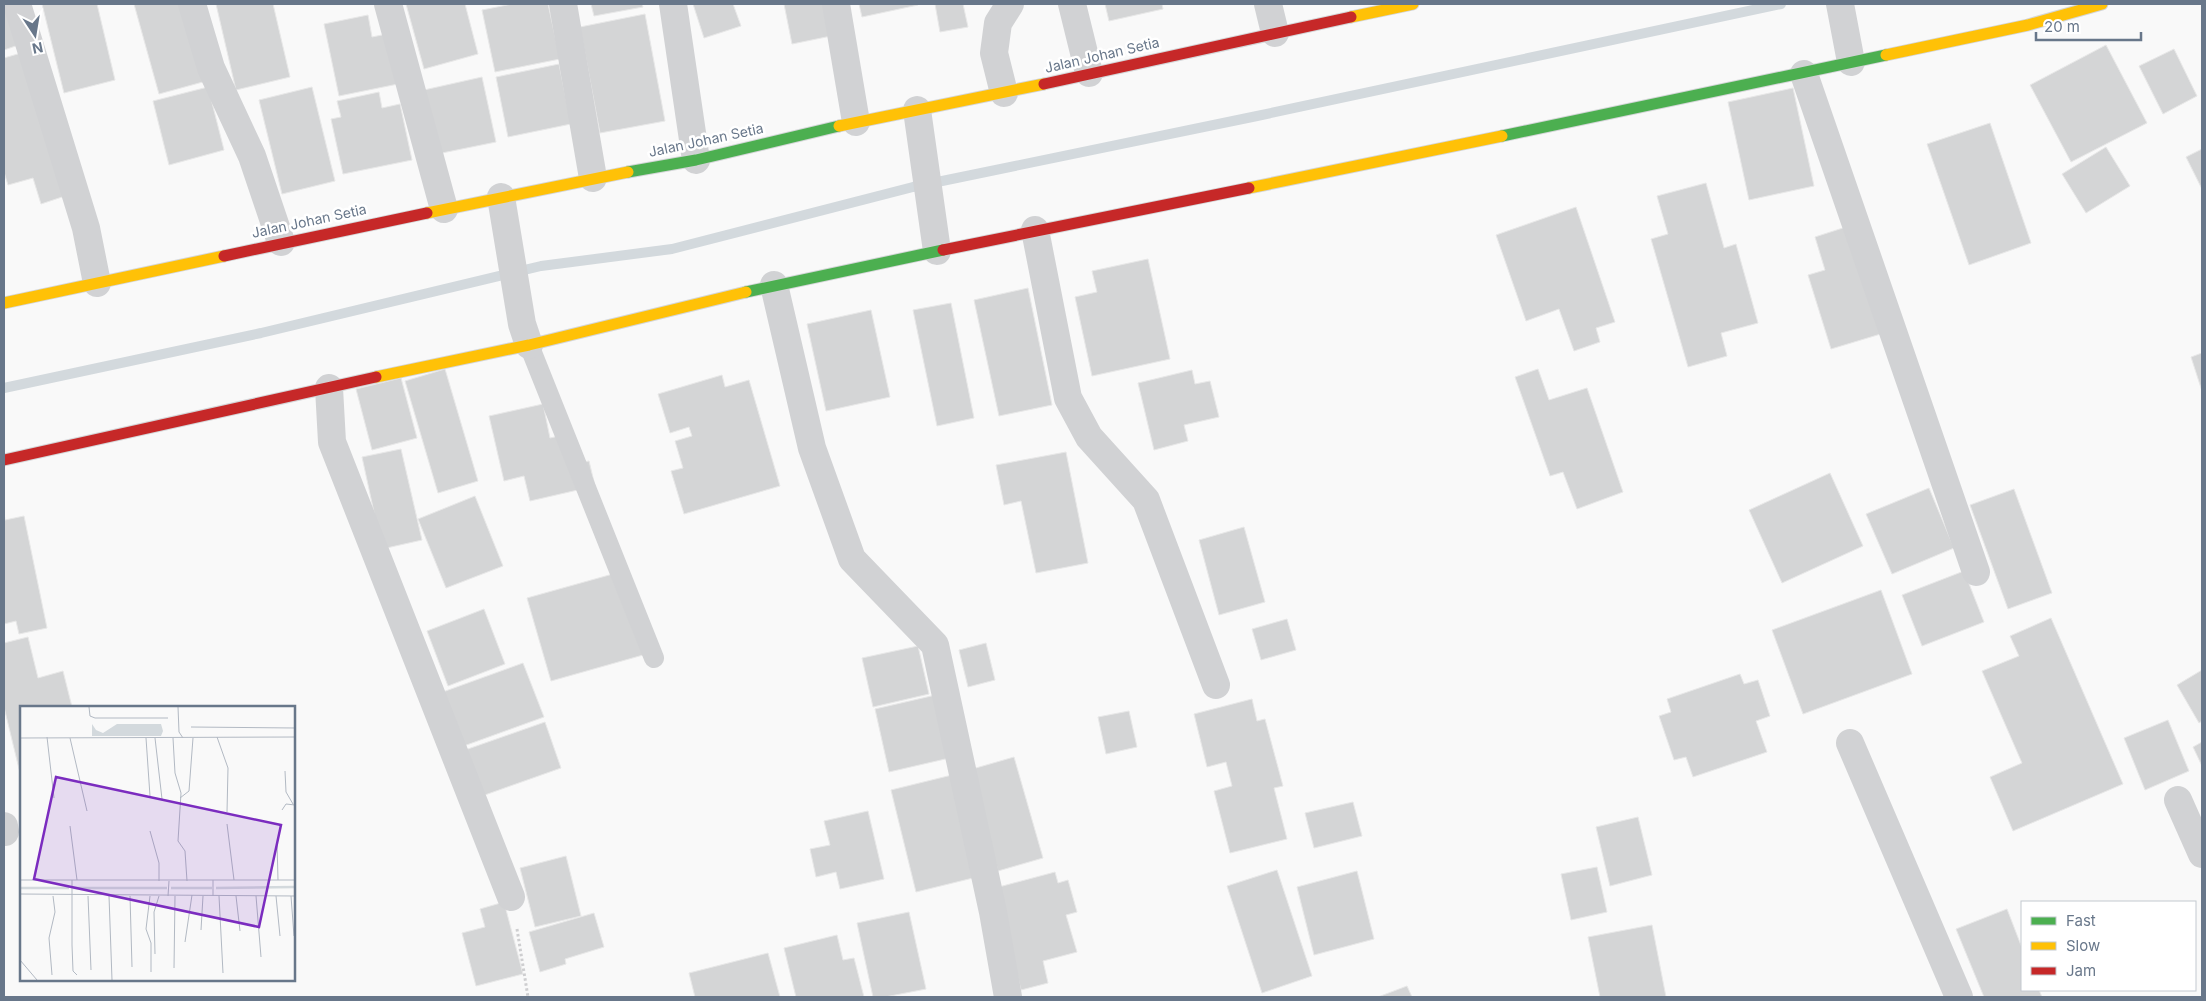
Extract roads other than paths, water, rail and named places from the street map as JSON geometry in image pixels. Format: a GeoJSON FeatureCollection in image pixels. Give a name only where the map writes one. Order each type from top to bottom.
{"type":"FeatureCollection","features":[{"type":"Feature","properties":{"kind":"street"},"geometry":{"type":"LineString","coordinates":[[17,4],[86,228],[95,272]]}},
{"type":"Feature","properties":{"kind":"street"},"geometry":{"type":"LineString","coordinates":[[192,4],[211,68],[252,156],[280,242]]}},
{"type":"Feature","properties":{"kind":"street"},"geometry":{"type":"LineString","coordinates":[[388,4],[444,209]]}},
{"type":"Feature","properties":{"kind":"street"},"geometry":{"type":"LineString","coordinates":[[563,4],[593,178]]}},
{"type":"Feature","properties":{"kind":"street"},"geometry":{"type":"LineString","coordinates":[[673,4],[696,160]]}},
{"type":"Feature","properties":{"kind":"street"},"geometry":{"type":"LineString","coordinates":[[836,4],[856,122]]}},
{"type":"Feature","properties":{"kind":"street"},"geometry":{"type":"LineString","coordinates":[[1004,93],[994,53],[998,23],[1010,4]]}},
{"type":"Feature","properties":{"kind":"street"},"geometry":{"type":"LineString","coordinates":[[1072,4],[1088,73]]}},
{"type":"Feature","properties":{"kind":"street","name":"Jalan Johan Setia"},"geometry":{"type":"LineString","coordinates":[[4,302],[95,272],[280,242],[593,178],[696,160],[856,122],[1004,93],[1088,73],[1270,15],[1414,4]]}},
{"type":"Feature","properties":{"kind":"street"},"geometry":{"type":"LineString","coordinates":[[1840,4],[1849,50]]}},
{"type":"Feature","properties":{"kind":"street"},"geometry":{"type":"LineString","coordinates":[[4,460],[330,388],[526,334],[1804,74],[1849,50],[2028,26],[2102,4]]}},
{"type":"Feature","properties":{"kind":"street"},"geometry":{"type":"LineString","coordinates":[[1804,74],[1976,572]]}},
{"type":"Feature","properties":{"kind":"street"},"geometry":{"type":"LineString","coordinates":[[917,110],[920,146],[934,223],[936,251]]}},
{"type":"Feature","properties":{"kind":"street"},"geometry":{"type":"LineString","coordinates":[[501,197],[526,334]]}},
{"type":"Feature","properties":{"kind":"street"},"geometry":{"type":"LineString","coordinates":[[1035,230],[1068,398],[1089,437],[1146,500],[1216,684]]}},
{"type":"Feature","properties":{"kind":"street"},"geometry":{"type":"LineString","coordinates":[[774,285],[812,448],[852,559],[935,645],[993,912],[1008,997]]}},
{"type":"Feature","properties":{"kind":"street"},"geometry":{"type":"LineString","coordinates":[[330,388],[332,442],[511,898]]}},
{"type":"Feature","properties":{"kind":"street"},"geometry":{"type":"LineString","coordinates":[[1850,743],[1959,997]]}},
{"type":"Feature","properties":{"kind":"street"},"geometry":{"type":"LineString","coordinates":[[2178,800],[2202,854]]}},
{"type":"Feature","properties":{"kind":"lane"},"geometry":{"type":"LineString","coordinates":[[526,334],[654,658]]}},
{"type":"Feature","properties":{"kind":"waterway"},"geometry":{"type":"LineString","coordinates":[[4,388],[261,333],[541,266],[672,249],[913,187],[1781,4]]}}]}
